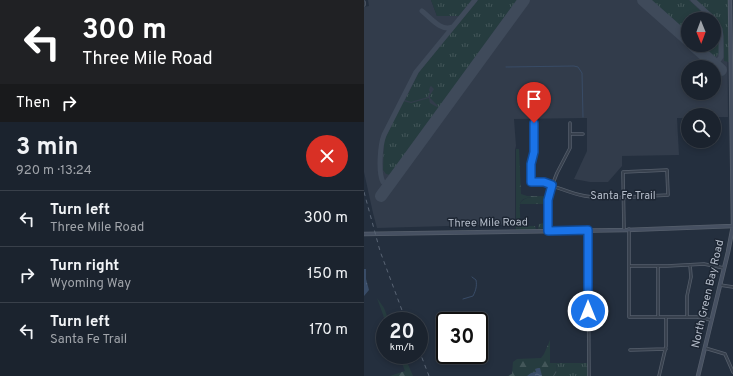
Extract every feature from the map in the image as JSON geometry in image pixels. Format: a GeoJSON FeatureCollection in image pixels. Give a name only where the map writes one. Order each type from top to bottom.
{"type":"FeatureCollection","features":[{"type":"Feature","properties":{"kind":"street","name":"North Green Bay Road"},"geometry":{"type":"LineString","coordinates":[[698,376],[733,226],[732,37],[730,0]]}},
{"type":"Feature","properties":{"kind":"street","name":"Santa Fe Trail"},"geometry":{"type":"LineString","coordinates":[[534,123],[534,152],[531,164],[531,182],[544,182],[573,193],[587,196],[623,197],[668,195],[667,170],[623,172],[623,197]]}},
{"type":"Feature","properties":{"kind":"street"},"geometry":{"type":"LineString","coordinates":[[548,231],[548,200],[552,185],[570,148],[570,123]]}},
{"type":"Feature","properties":{"kind":"street"},"geometry":{"type":"LineString","coordinates":[[570,134],[583,134]]}},
{"type":"Feature","properties":{"kind":"street"},"geometry":{"type":"LineString","coordinates":[[623,197],[624,230]]}},
{"type":"Feature","properties":{"kind":"street","name":"Three Mile Road"},"geometry":{"type":"LineString","coordinates":[[364,234],[629,230],[733,226]]}},
{"type":"Feature","properties":{"kind":"street"},"geometry":{"type":"LineString","coordinates":[[588,230],[589,376]]}},
{"type":"Feature","properties":{"kind":"street"},"geometry":{"type":"LineString","coordinates":[[629,230],[629,317],[688,317],[711,320]]}},
{"type":"Feature","properties":{"kind":"street"},"geometry":{"type":"LineString","coordinates":[[629,266],[709,264],[724,268]]}},
{"type":"Feature","properties":{"kind":"street"},"geometry":{"type":"LineString","coordinates":[[688,317],[688,296],[691,277],[690,265]]}},
{"type":"Feature","properties":{"kind":"street"},"geometry":{"type":"LineString","coordinates":[[658,266],[658,317]]}},
{"type":"Feature","properties":{"kind":"street"},"geometry":{"type":"LineString","coordinates":[[720,285],[733,287]]}},
{"type":"Feature","properties":{"kind":"street"},"geometry":{"type":"LineString","coordinates":[[659,376],[666,349],[666,317]]}},
{"type":"Feature","properties":{"kind":"street"},"geometry":{"type":"LineString","coordinates":[[705,348],[725,354],[733,372]]}},
{"type":"Feature","properties":{"kind":"street"},"geometry":{"type":"LineString","coordinates":[[630,350],[666,349]]}},
{"type":"Feature","properties":{"kind":"shaded area"},"geometry":{"type":"Polygon","coordinates":[[[368,0],[431,0],[437,16],[456,15],[468,0],[727,0],[728,117],[721,117],[721,108],[681,108],[681,118],[677,118],[679,155],[622,156],[622,166],[608,182],[590,182],[574,179],[587,151],[587,118],[514,119],[516,146],[515,224],[377,228],[364,172],[364,7],[369,6],[368,0]]]}},
{"type":"Feature","properties":{"kind":"green space"},"geometry":{"type":"Polygon","coordinates":[[[431,0],[472,0],[459,16],[437,16],[431,0]]]}},
{"type":"Feature","properties":{"kind":"green space"},"geometry":{"type":"Polygon","coordinates":[[[478,0],[519,0],[393,173],[390,175],[386,174],[383,170],[384,141],[403,101],[411,103],[429,98],[430,103],[437,107],[438,106],[430,98],[430,95],[434,89],[431,86],[428,97],[411,102],[405,100],[419,72],[478,0]]]}},
{"type":"Feature","properties":{"kind":"green space"},"geometry":{"type":"Polygon","coordinates":[[[649,0],[689,0],[702,12],[681,12],[681,30],[649,0]]]}},
{"type":"Feature","properties":{"kind":"green space"},"geometry":{"type":"Polygon","coordinates":[[[695,0],[728,0],[729,62],[724,61],[721,12],[708,12],[695,0]]]}},
{"type":"Feature","properties":{"kind":"green space"},"geometry":{"type":"Polygon","coordinates":[[[706,52],[719,52],[716,57],[706,52]]]}},
{"type":"Feature","properties":{"kind":"green space"},"geometry":{"type":"Polygon","coordinates":[[[516,149],[519,149],[521,194],[527,196],[547,197],[530,197],[521,201],[520,223],[516,230],[516,149]]]}},
{"type":"Feature","properties":{"kind":"green space"},"geometry":{"type":"Polygon","coordinates":[[[547,197],[546,204],[520,204],[528,198],[547,197]]]}},
{"type":"Feature","properties":{"kind":"green space"},"geometry":{"type":"Polygon","coordinates":[[[544,218],[547,219],[547,228],[538,229],[539,224],[544,223],[544,218]]]}},
{"type":"Feature","properties":{"kind":"green space"},"geometry":{"type":"Polygon","coordinates":[[[521,224],[522,226],[535,226],[536,230],[516,230],[521,224]]]}},
{"type":"Feature","properties":{"kind":"green space"},"geometry":{"type":"Polygon","coordinates":[[[377,298],[386,312],[382,312],[377,298]]]}},
{"type":"Feature","properties":{"kind":"green space"},"geometry":{"type":"Polygon","coordinates":[[[550,340],[550,363],[556,363],[557,371],[554,376],[507,376],[512,374],[513,362],[517,359],[541,358],[550,340]]]}},
{"type":"Feature","properties":{"kind":"green space"},"geometry":{"type":"Polygon","coordinates":[[[556,363],[588,363],[588,376],[554,376],[557,371],[556,363]]]}},
{"type":"Feature","properties":{"kind":"green space"},"geometry":{"type":"Polygon","coordinates":[[[402,364],[408,364],[413,376],[390,376],[405,371],[402,364]]]}},
{"type":"Feature","properties":{"kind":"water"},"geometry":{"type":"Polygon","coordinates":[[[364,269],[366,269],[366,279],[369,290],[364,296],[364,269]]]}},
{"type":"Feature","properties":{"kind":"water"},"geometry":{"type":"Polygon","coordinates":[[[540,368],[542,376],[527,376],[536,372],[535,369],[540,368]]]}},
{"type":"Feature","properties":{"kind":"waterway"},"geometry":{"type":"LineString","coordinates":[[506,67],[578,67],[582,73],[583,117]]}},
{"type":"Feature","properties":{"kind":"waterway"},"geometry":{"type":"LineString","coordinates":[[463,299],[473,296],[475,292],[476,280],[472,277]]}},
{"type":"Feature","properties":{"kind":"taxiway"},"geometry":{"type":"LineString","coordinates":[[390,184],[383,182],[380,172],[384,135],[416,72],[475,0]]}},
{"type":"Feature","properties":{"kind":"taxiway"},"geometry":{"type":"LineString","coordinates":[[693,0],[706,12]]}},
{"type":"Feature","properties":{"kind":"taxiway"},"geometry":{"type":"LineString","coordinates":[[422,11],[440,26],[448,28],[452,27]]}},
{"type":"Feature","properties":{"kind":"taxiway"},"geometry":{"type":"LineString","coordinates":[[719,60],[721,57],[721,52]]}},
{"type":"Feature","properties":{"kind":"runway"},"geometry":{"type":"LineString","coordinates":[[381,196],[524,0]]}},
{"type":"Feature","properties":{"kind":"runway"},"geometry":{"type":"LineString","coordinates":[[643,0],[681,34]]}},
{"type":"Feature","properties":{"kind":"runway"},"geometry":{"type":"LineString","coordinates":[[701,52],[710,60]]}},
{"type":"Feature","properties":{"kind":"railway"},"geometry":{"type":"LineString","coordinates":[[364,192],[380,251],[403,312]]}},
{"type":"Feature","properties":{"kind":"railway"},"geometry":{"type":"LineString","coordinates":[[424,364],[429,376]]}},
{"type":"Feature","properties":{"kind":"route"},"geometry":{"type":"LineString","coordinates":[[534,123],[534,152],[531,164],[531,182],[544,182],[552,185],[548,200],[548,231],[588,230],[588,311]]}}]}
